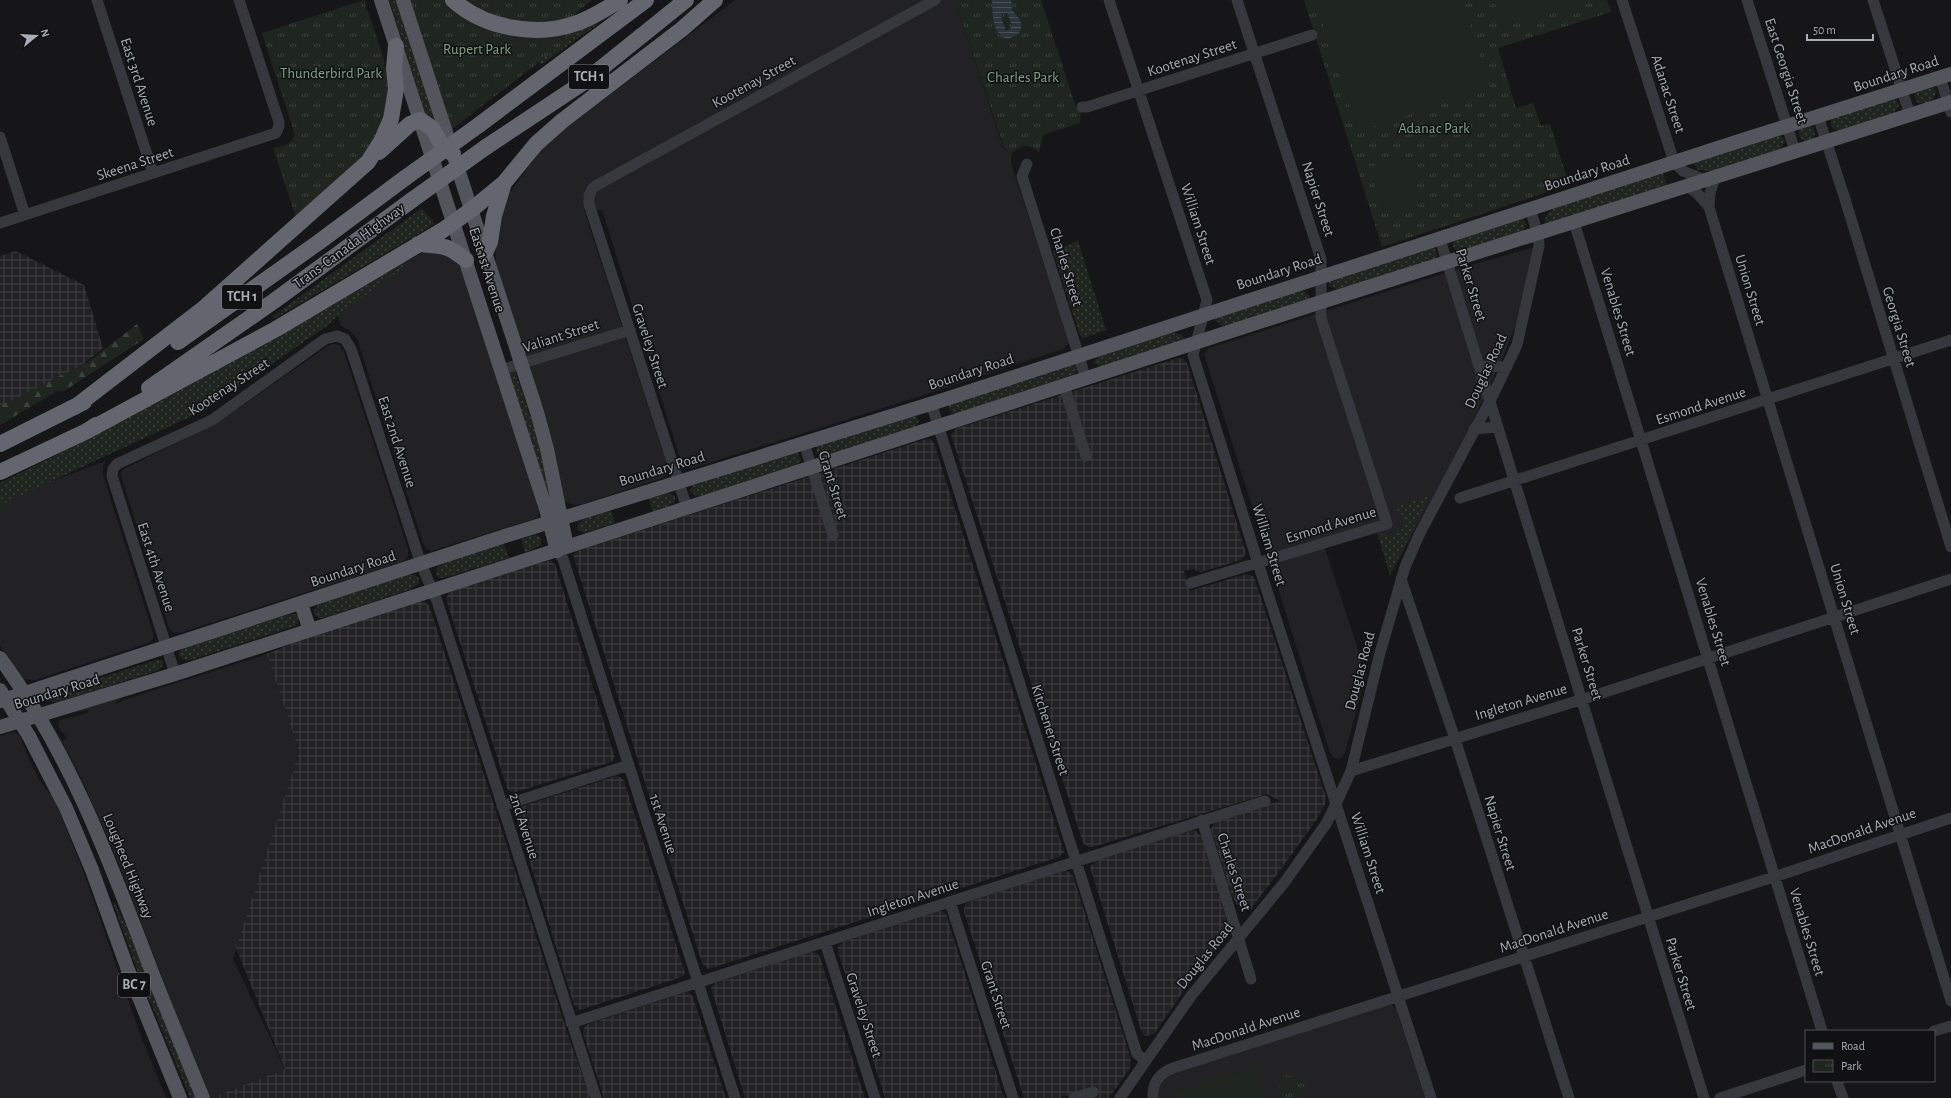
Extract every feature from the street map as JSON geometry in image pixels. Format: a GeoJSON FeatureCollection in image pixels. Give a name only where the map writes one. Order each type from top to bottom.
{"type":"FeatureCollection","features":[{"type":"Feature","properties":{"kind":"highway"},"geometry":{"type":"LineString","coordinates":[[454,0],[482,18],[502,26],[522,30],[540,30],[574,24],[604,10],[620,0]]}},
{"type":"Feature","properties":{"kind":"highway","name":"Trans-Canada Highway"},"geometry":{"type":"LineString","coordinates":[[0,444],[75,407],[152,360],[319,242],[646,0]]}},
{"type":"Feature","properties":{"kind":"highway","name":"Trans-Canada Highway"},"geometry":{"type":"LineString","coordinates":[[0,472],[87,431],[274,301],[486,147],[584,82],[686,0]]}},
{"type":"Feature","properties":{"kind":"highway"},"geometry":{"type":"LineString","coordinates":[[87,431],[276,329],[418,244],[471,210],[504,183],[536,144],[562,121],[682,29],[715,0]]}},
{"type":"Feature","properties":{"kind":"highway"},"geometry":{"type":"LineString","coordinates":[[368,162],[382,140],[391,119],[396,89],[394,68],[396,46]]}},
{"type":"Feature","properties":{"kind":"highway"},"geometry":{"type":"LineString","coordinates":[[75,407],[204,308],[410,124],[420,120],[432,128],[440,142],[453,154]]}},
{"type":"Feature","properties":{"kind":"highway"},"geometry":{"type":"LineString","coordinates":[[485,253],[490,242],[494,216],[504,183]]}},
{"type":"Feature","properties":{"kind":"highway"},"geometry":{"type":"LineString","coordinates":[[418,244],[440,244],[448,247],[466,260]]}},
{"type":"Feature","properties":{"kind":"main road","name":"East 1st Avenue"},"geometry":{"type":"LineString","coordinates":[[381,0],[501,370],[555,521]]}},
{"type":"Feature","properties":{"kind":"main road","name":"East 1st Avenue"},"geometry":{"type":"LineString","coordinates":[[403,0],[547,449],[555,521],[562,552]]}},
{"type":"Feature","properties":{"kind":"main road","name":"Boundary Road"},"geometry":{"type":"LineString","coordinates":[[2,696],[24,693],[166,648],[421,564],[1079,356],[1204,314],[1946,75]]}},
{"type":"Feature","properties":{"kind":"main road","name":"Boundary Road"},"geometry":{"type":"LineString","coordinates":[[0,727],[175,674],[432,590],[562,552],[687,508],[1086,378],[1826,141],[1910,115],[1950,106]]}},
{"type":"Feature","properties":{"kind":"main road"},"geometry":{"type":"LineString","coordinates":[[301,604],[310,630]]}},
{"type":"Feature","properties":{"kind":"main road","name":"Lougheed Highway"},"geometry":{"type":"LineString","coordinates":[[0,658],[39,715],[73,779],[97,833],[203,1098]]}},
{"type":"Feature","properties":{"kind":"main road","name":"BC 7"},"geometry":{"type":"LineString","coordinates":[[2,696],[19,721],[47,770],[72,822],[92,870],[128,970],[180,1098]]}},
{"type":"Feature","properties":{"kind":"street","name":"East 3rd Avenue"},"geometry":{"type":"LineString","coordinates":[[97,0],[154,174]]}},
{"type":"Feature","properties":{"kind":"street","name":"Skeena Street"},"geometry":{"type":"LineString","coordinates":[[0,223],[273,135],[278,130],[279,122],[239,0]]}},
{"type":"Feature","properties":{"kind":"street","name":"Kootenay Street"},"geometry":{"type":"LineString","coordinates":[[590,192],[597,185],[935,0]]}},
{"type":"Feature","properties":{"kind":"street","name":"William Street"},"geometry":{"type":"LineString","coordinates":[[1109,0],[1207,300],[1193,355],[1258,563],[1431,1098]]}},
{"type":"Feature","properties":{"kind":"street","name":"Napier Street"},"geometry":{"type":"LineString","coordinates":[[1237,0],[1322,260],[1321,318],[1388,524]]}},
{"type":"Feature","properties":{"kind":"street","name":"Adanac Street"},"geometry":{"type":"LineString","coordinates":[[1622,0],[1674,162]]}},
{"type":"Feature","properties":{"kind":"street","name":"East Georgia Street"},"geometry":{"type":"LineString","coordinates":[[1747,0],[1795,151]]}},
{"type":"Feature","properties":{"kind":"street"},"geometry":{"type":"LineString","coordinates":[[1873,0],[1910,115]]}},
{"type":"Feature","properties":{"kind":"street","name":"Kootenay Street"},"geometry":{"type":"LineString","coordinates":[[1082,107],[1087,107],[1139,91],[1312,35]]}},
{"type":"Feature","properties":{"kind":"street"},"geometry":{"type":"LineString","coordinates":[[1946,75],[1950,106]]}},
{"type":"Feature","properties":{"kind":"street","name":"Georgia Street"},"geometry":{"type":"LineString","coordinates":[[1818,116],[1951,547]]}},
{"type":"Feature","properties":{"kind":"street"},"geometry":{"type":"LineString","coordinates":[[0,137],[25,215]]}},
{"type":"Feature","properties":{"kind":"street"},"geometry":{"type":"LineString","coordinates":[[1674,162],[1683,171],[1710,178]]}},
{"type":"Feature","properties":{"kind":"street","name":"Charles Street"},"geometry":{"type":"LineString","coordinates":[[1027,164],[1022,176],[1086,378]]}},
{"type":"Feature","properties":{"kind":"street","name":"Union Street"},"geometry":{"type":"LineString","coordinates":[[1710,178],[1709,207],[1951,1000]]}},
{"type":"Feature","properties":{"kind":"street","name":"Union Street"},"geometry":{"type":"LineString","coordinates":[[1687,186],[1698,193],[1709,207]]}},
{"type":"Feature","properties":{"kind":"street","name":"Graveley Street"},"geometry":{"type":"LineString","coordinates":[[590,192],[589,204],[687,508]]}},
{"type":"Feature","properties":{"kind":"street","name":"Douglas Road"},"geometry":{"type":"LineString","coordinates":[[1120,1098],[1191,996],[1284,883],[1326,824],[1336,804],[1350,771],[1401,578],[1419,535],[1490,401],[1517,345],[1539,246],[1538,234],[1530,209]]}},
{"type":"Feature","properties":{"kind":"street","name":"Venables Street"},"geometry":{"type":"LineString","coordinates":[[1574,222],[1709,657],[1822,1030]]}},
{"type":"Feature","properties":{"kind":"street","name":"Parker Street"},"geometry":{"type":"LineString","coordinates":[[1440,239],[1583,699],[1704,1098]]}},
{"type":"Feature","properties":{"kind":"street","name":"Valiant Street"},"geometry":{"type":"LineString","coordinates":[[501,370],[630,330]]}},
{"type":"Feature","properties":{"kind":"street","name":"Kootenay Street"},"geometry":{"type":"LineString","coordinates":[[113,469],[117,464],[212,420],[321,342],[336,336]]}},
{"type":"Feature","properties":{"kind":"street","name":"East 2nd Avenue"},"geometry":{"type":"LineString","coordinates":[[336,336],[345,339],[352,349],[421,564]]}},
{"type":"Feature","properties":{"kind":"street","name":"Esmond Avenue"},"geometry":{"type":"LineString","coordinates":[[1460,498],[1642,441],[1951,340]]}},
{"type":"Feature","properties":{"kind":"street"},"geometry":{"type":"LineString","coordinates":[[1480,366],[1507,367]]}},
{"type":"Feature","properties":{"kind":"street"},"geometry":{"type":"LineString","coordinates":[[1064,386],[1086,456]]}},
{"type":"Feature","properties":{"kind":"street","name":"Kitchener Street"},"geometry":{"type":"LineString","coordinates":[[931,403],[1137,1054],[1146,1061]]}},
{"type":"Feature","properties":{"kind":"street"},"geometry":{"type":"LineString","coordinates":[[1474,430],[1498,427]]}},
{"type":"Feature","properties":{"kind":"street","name":"Grant Street"},"geometry":{"type":"LineString","coordinates":[[804,443],[834,535]]}},
{"type":"Feature","properties":{"kind":"street","name":"East 4th Avenue"},"geometry":{"type":"LineString","coordinates":[[113,469],[112,476],[175,674]]}},
{"type":"Feature","properties":{"kind":"street","name":"Esmond Avenue"},"geometry":{"type":"LineString","coordinates":[[1191,583],[1388,524]]}},
{"type":"Feature","properties":{"kind":"street","name":"1st Avenue"},"geometry":{"type":"LineString","coordinates":[[562,552],[735,1098]]}},
{"type":"Feature","properties":{"kind":"street","name":"2nd Avenue"},"geometry":{"type":"LineString","coordinates":[[421,564],[432,590],[596,1098]]}},
{"type":"Feature","properties":{"kind":"street","name":"Napier Street"},"geometry":{"type":"LineString","coordinates":[[1401,578],[1455,739],[1569,1098]]}},
{"type":"Feature","properties":{"kind":"street","name":"Ingleton Avenue"},"geometry":{"type":"LineString","coordinates":[[1350,771],[1583,699],[1951,579]]}},
{"type":"Feature","properties":{"kind":"street"},"geometry":{"type":"LineString","coordinates":[[502,806],[629,765]]}},
{"type":"Feature","properties":{"kind":"street","name":"Ingleton Avenue"},"geometry":{"type":"LineString","coordinates":[[571,1023],[1264,801]]}},
{"type":"Feature","properties":{"kind":"street","name":"MacDonald Avenue"},"geometry":{"type":"LineString","coordinates":[[1153,1098],[1155,1082],[1166,1071],[1951,818]]}},
{"type":"Feature","properties":{"kind":"street","name":"Charles Street"},"geometry":{"type":"LineString","coordinates":[[1202,820],[1251,979]]}},
{"type":"Feature","properties":{"kind":"street","name":"Grant Street"},"geometry":{"type":"LineString","coordinates":[[950,902],[1013,1098]]}},
{"type":"Feature","properties":{"kind":"street","name":"Graveley Street"},"geometry":{"type":"LineString","coordinates":[[825,942],[875,1098]]}},
{"type":"Feature","properties":{"kind":"street"},"geometry":{"type":"LineString","coordinates":[[1935,1032],[1951,1026]]}},
{"type":"Feature","properties":{"kind":"street"},"geometry":{"type":"LineString","coordinates":[[1720,1098],[1805,1070]]}},
{"type":"Feature","properties":{"kind":"street"},"geometry":{"type":"LineString","coordinates":[[1837,1082],[1843,1098]]}},
{"type":"Feature","properties":{"kind":"street"},"geometry":{"type":"LineString","coordinates":[[1074,1098],[1093,1092]]}},
{"type":"Feature","properties":{"kind":"shaded area"},"geometry":{"type":"Polygon","coordinates":[[[735,0],[955,0],[1003,148],[1012,153],[1012,166],[1069,341],[1063,349],[915,398],[693,468],[686,468],[682,464],[602,210],[584,210],[669,471],[665,477],[579,505],[570,504],[564,500],[496,263],[495,228],[503,202],[545,144],[735,0]]]}},
{"type":"Feature","properties":{"kind":"shaded area"},"geometry":{"type":"Polygon","coordinates":[[[992,0],[1011,0],[1012,10],[1021,24],[1020,31],[1013,37],[1006,39],[1001,36],[995,27],[992,0]],[[1003,13],[1001,17],[1006,31],[1010,29],[1012,25],[1007,13],[1003,13]]]}},
{"type":"Feature","properties":{"kind":"shaded area"},"geometry":{"type":"Polygon","coordinates":[[[1539,246],[1525,301],[1501,362],[1459,449],[1390,575],[1377,532],[1325,548],[1366,674],[1345,753],[1341,758],[1334,758],[1330,753],[1204,354],[1209,348],[1467,266],[1539,246]]]}},
{"type":"Feature","properties":{"kind":"shaded area"},"geometry":{"type":"Polygon","coordinates":[[[427,250],[455,258],[464,275],[539,511],[538,517],[534,519],[431,551],[426,548],[423,543],[357,339],[349,330],[341,326],[333,302],[427,250]]]}},
{"type":"Feature","properties":{"kind":"shaded area"},"geometry":{"type":"Polygon","coordinates":[[[16,251],[84,285],[103,348],[70,375],[0,414],[0,256],[16,251]]]}},
{"type":"Feature","properties":{"kind":"shaded area"},"geometry":{"type":"Polygon","coordinates":[[[333,344],[339,345],[344,352],[408,549],[408,556],[404,561],[180,633],[173,632],[169,628],[121,476],[122,470],[218,422],[333,344]]]}},
{"type":"Feature","properties":{"kind":"shaded area"},"geometry":{"type":"Polygon","coordinates":[[[1178,358],[1184,359],[1187,363],[1246,553],[1241,560],[1201,572],[1192,569],[1184,571],[1190,591],[1246,574],[1254,577],[1326,798],[1325,804],[1317,819],[1287,861],[1251,909],[1246,910],[1240,908],[1232,897],[1211,829],[1217,819],[1280,801],[1267,794],[1092,847],[1088,847],[1083,843],[951,435],[955,429],[1178,358]]]}},
{"type":"Feature","properties":{"kind":"shaded area"},"geometry":{"type":"Polygon","coordinates":[[[926,439],[930,439],[934,443],[1064,852],[1059,857],[708,969],[702,963],[573,555],[577,551],[926,439]]]}},
{"type":"Feature","properties":{"kind":"shaded area"},"geometry":{"type":"Polygon","coordinates":[[[106,461],[103,466],[103,475],[153,633],[153,639],[148,643],[35,680],[24,679],[0,646],[0,500],[106,461]]]}},
{"type":"Feature","properties":{"kind":"shaded area"},"geometry":{"type":"Polygon","coordinates":[[[547,561],[552,561],[555,564],[615,758],[611,762],[513,793],[507,788],[446,599],[449,592],[547,561]]]}},
{"type":"Feature","properties":{"kind":"shaded area"},"geometry":{"type":"Polygon","coordinates":[[[420,601],[428,604],[430,608],[570,1041],[591,1098],[211,1098],[285,1069],[236,948],[299,752],[267,654],[298,641],[420,601]]]}},
{"type":"Feature","properties":{"kind":"shaded area"},"geometry":{"type":"Polygon","coordinates":[[[267,654],[299,752],[233,959],[285,1069],[211,1098],[182,1030],[120,866],[82,780],[59,736],[63,741],[67,738],[59,728],[58,724],[60,720],[88,713],[88,710],[75,712],[124,696],[115,702],[117,704],[123,700],[267,654]]]}},
{"type":"Feature","properties":{"kind":"shaded area"},"geometry":{"type":"Polygon","coordinates":[[[14,732],[20,736],[39,780],[53,797],[81,865],[142,1039],[166,1098],[0,1098],[0,736],[14,732]]]}},
{"type":"Feature","properties":{"kind":"shaded area"},"geometry":{"type":"Polygon","coordinates":[[[616,776],[620,777],[624,781],[685,973],[682,977],[580,1010],[574,1005],[515,814],[520,807],[616,776]]]}},
{"type":"Feature","properties":{"kind":"shaded area"},"geometry":{"type":"Polygon","coordinates":[[[1190,831],[1196,831],[1203,838],[1230,932],[1187,986],[1154,1034],[1145,1036],[1142,1033],[1090,867],[1095,861],[1190,831]]]}},
{"type":"Feature","properties":{"kind":"shaded area"},"geometry":{"type":"Polygon","coordinates":[[[1063,871],[1070,872],[1073,876],[1131,1059],[1130,1068],[1109,1098],[1086,1098],[1099,1094],[1096,1087],[1060,1098],[1024,1098],[964,912],[965,904],[969,902],[1063,871]]]}},
{"type":"Feature","properties":{"kind":"shaded area"},"geometry":{"type":"Polygon","coordinates":[[[942,911],[946,914],[1004,1098],[885,1098],[838,952],[838,947],[843,942],[942,911]]]}},
{"type":"Feature","properties":{"kind":"shaded area"},"geometry":{"type":"Polygon","coordinates":[[[811,952],[817,953],[820,957],[865,1098],[745,1098],[711,988],[715,983],[811,952]]]}},
{"type":"Feature","properties":{"kind":"shaded area"},"geometry":{"type":"Polygon","coordinates":[[[687,992],[693,997],[726,1098],[604,1098],[583,1033],[584,1027],[588,1024],[687,992]]]}},
{"type":"Feature","properties":{"kind":"shaded area"},"geometry":{"type":"Polygon","coordinates":[[[1391,1004],[1396,1009],[1425,1098],[1159,1098],[1158,1092],[1162,1081],[1172,1073],[1391,1004]]]}},
{"type":"Feature","properties":{"kind":"green space","name":"Thunderbird Park"},"geometry":{"type":"Polygon","coordinates":[[[364,0],[382,54],[387,75],[388,85],[386,108],[381,128],[371,146],[359,162],[296,218],[273,148],[283,146],[291,141],[295,135],[262,33],[364,0]]]}},
{"type":"Feature","properties":{"kind":"green space"},"geometry":{"type":"Polygon","coordinates":[[[389,0],[396,0],[435,119],[426,115],[389,0]]]}},
{"type":"Feature","properties":{"kind":"green space","name":"Rupert Park"},"geometry":{"type":"Polygon","coordinates":[[[410,0],[592,0],[576,13],[564,43],[452,129],[410,0]]]}},
{"type":"Feature","properties":{"kind":"green space","name":"Charles Park"},"geometry":{"type":"Polygon","coordinates":[[[955,0],[1041,0],[1076,107],[1081,113],[1080,123],[1043,135],[1039,153],[1029,146],[1018,148],[1012,153],[1004,148],[955,0]]]}},
{"type":"Feature","properties":{"kind":"green space","name":"Adanac Park"},"geometry":{"type":"Polygon","coordinates":[[[1304,0],[1607,0],[1611,12],[1498,48],[1516,108],[1533,103],[1541,126],[1550,124],[1569,185],[1382,247],[1304,0]]]}},
{"type":"Feature","properties":{"kind":"green space"},"geometry":{"type":"Polygon","coordinates":[[[1315,0],[1462,0],[1490,88],[1358,132],[1315,0]]]}},
{"type":"Feature","properties":{"kind":"green space"},"geometry":{"type":"Polygon","coordinates":[[[1494,0],[1589,0],[1503,27],[1494,0]]]}},
{"type":"Feature","properties":{"kind":"green space"},"geometry":{"type":"Polygon","coordinates":[[[597,22],[598,24],[541,65],[523,36],[558,37],[597,22]]]}},
{"type":"Feature","properties":{"kind":"green space"},"geometry":{"type":"Polygon","coordinates":[[[1928,86],[1933,87],[1936,91],[1934,98],[1926,103],[1916,102],[1914,94],[1918,89],[1928,86]]]}},
{"type":"Feature","properties":{"kind":"green space"},"geometry":{"type":"Polygon","coordinates":[[[1893,98],[1897,101],[1899,106],[1894,113],[1840,130],[1833,129],[1831,125],[1831,120],[1836,116],[1893,98]]]}},
{"type":"Feature","properties":{"kind":"green space"},"geometry":{"type":"Polygon","coordinates":[[[1807,125],[1813,127],[1815,133],[1813,139],[1807,141],[1801,139],[1799,133],[1801,127],[1807,125]]]}},
{"type":"Feature","properties":{"kind":"green space"},"geometry":{"type":"Polygon","coordinates":[[[1778,135],[1782,137],[1785,142],[1780,149],[1713,171],[1698,170],[1693,163],[1778,135]]]}},
{"type":"Feature","properties":{"kind":"green space"},"geometry":{"type":"Polygon","coordinates":[[[1406,156],[1420,202],[1384,214],[1369,167],[1406,156]]]}},
{"type":"Feature","properties":{"kind":"green space"},"geometry":{"type":"Polygon","coordinates":[[[1663,171],[1667,186],[1544,224],[1546,216],[1556,206],[1663,171]]]}},
{"type":"Feature","properties":{"kind":"green space"},"geometry":{"type":"Polygon","coordinates":[[[422,208],[435,224],[274,319],[273,316],[422,208]]]}},
{"type":"Feature","properties":{"kind":"green space"},"geometry":{"type":"Polygon","coordinates":[[[1519,217],[1523,219],[1527,225],[1522,232],[1461,252],[1456,250],[1453,246],[1453,242],[1456,237],[1519,217]]]}},
{"type":"Feature","properties":{"kind":"green space"},"geometry":{"type":"Polygon","coordinates":[[[1078,241],[1106,330],[1083,338],[1080,335],[1053,251],[1078,241]]]}},
{"type":"Feature","properties":{"kind":"green space"},"geometry":{"type":"Polygon","coordinates":[[[1430,246],[1434,248],[1437,253],[1437,258],[1433,260],[1339,290],[1329,286],[1329,280],[1430,246]]]}},
{"type":"Feature","properties":{"kind":"green space"},"geometry":{"type":"Polygon","coordinates":[[[411,262],[339,314],[327,326],[205,410],[0,505],[0,483],[103,431],[254,349],[404,264],[411,262]]]}},
{"type":"Feature","properties":{"kind":"green space"},"geometry":{"type":"Polygon","coordinates":[[[1303,290],[1310,296],[1309,300],[1232,326],[1223,326],[1215,320],[1215,316],[1303,290]]]}},
{"type":"Feature","properties":{"kind":"green space"},"geometry":{"type":"Polygon","coordinates":[[[137,324],[144,339],[64,391],[57,391],[0,425],[0,406],[88,362],[137,324]]]}},
{"type":"Feature","properties":{"kind":"green space"},"geometry":{"type":"Polygon","coordinates":[[[1165,332],[1181,334],[1185,339],[1100,367],[1094,362],[1097,357],[1165,332]]]}},
{"type":"Feature","properties":{"kind":"green space"},"geometry":{"type":"Polygon","coordinates":[[[1075,364],[1078,368],[1075,375],[957,414],[952,413],[949,410],[949,405],[1075,364]]]}},
{"type":"Feature","properties":{"kind":"green space"},"geometry":{"type":"Polygon","coordinates":[[[515,371],[537,436],[552,506],[511,381],[510,374],[515,371]]]}},
{"type":"Feature","properties":{"kind":"green space"},"geometry":{"type":"Polygon","coordinates":[[[915,415],[919,421],[916,426],[822,457],[817,454],[816,446],[915,415]]]}},
{"type":"Feature","properties":{"kind":"green space"},"geometry":{"type":"Polygon","coordinates":[[[797,452],[801,460],[797,465],[702,496],[696,496],[690,491],[693,485],[797,452]]]}},
{"type":"Feature","properties":{"kind":"green space"},"geometry":{"type":"Polygon","coordinates":[[[667,493],[675,496],[675,502],[655,511],[652,510],[649,499],[650,497],[667,493]]]}},
{"type":"Feature","properties":{"kind":"green space"},"geometry":{"type":"Polygon","coordinates":[[[1429,496],[1390,575],[1377,532],[1390,537],[1401,531],[1404,523],[1401,512],[1391,508],[1429,496]]]}},
{"type":"Feature","properties":{"kind":"green space"},"geometry":{"type":"Polygon","coordinates":[[[611,511],[615,523],[584,533],[578,530],[577,525],[585,518],[611,511]]]}},
{"type":"Feature","properties":{"kind":"green space"},"geometry":{"type":"Polygon","coordinates":[[[536,534],[541,538],[541,545],[525,553],[521,539],[536,534]]]}},
{"type":"Feature","properties":{"kind":"green space"},"geometry":{"type":"Polygon","coordinates":[[[504,544],[509,558],[443,578],[439,578],[436,575],[437,567],[447,562],[504,544]]]}},
{"type":"Feature","properties":{"kind":"green space"},"geometry":{"type":"Polygon","coordinates":[[[407,575],[415,575],[419,578],[419,583],[411,589],[323,618],[319,618],[314,614],[314,610],[319,604],[407,575]]]}},
{"type":"Feature","properties":{"kind":"green space"},"geometry":{"type":"Polygon","coordinates":[[[290,614],[296,614],[298,617],[298,623],[295,626],[191,660],[184,660],[179,657],[179,652],[184,647],[290,614]]]}},
{"type":"Feature","properties":{"kind":"green space"},"geometry":{"type":"Polygon","coordinates":[[[156,660],[161,660],[163,662],[162,667],[156,671],[59,702],[49,701],[70,688],[156,660]]]}},
{"type":"Feature","properties":{"kind":"green space"},"geometry":{"type":"Polygon","coordinates":[[[113,903],[115,903],[127,928],[196,1098],[190,1098],[136,967],[113,903]]]}},
{"type":"Feature","properties":{"kind":"green space"},"geometry":{"type":"Polygon","coordinates":[[[1254,1067],[1266,1098],[1173,1098],[1176,1092],[1254,1067]]]}},
{"type":"Feature","properties":{"kind":"green space"},"geometry":{"type":"Polygon","coordinates":[[[1283,1074],[1306,1081],[1301,1098],[1283,1098],[1277,1096],[1283,1074]]]}}]}
